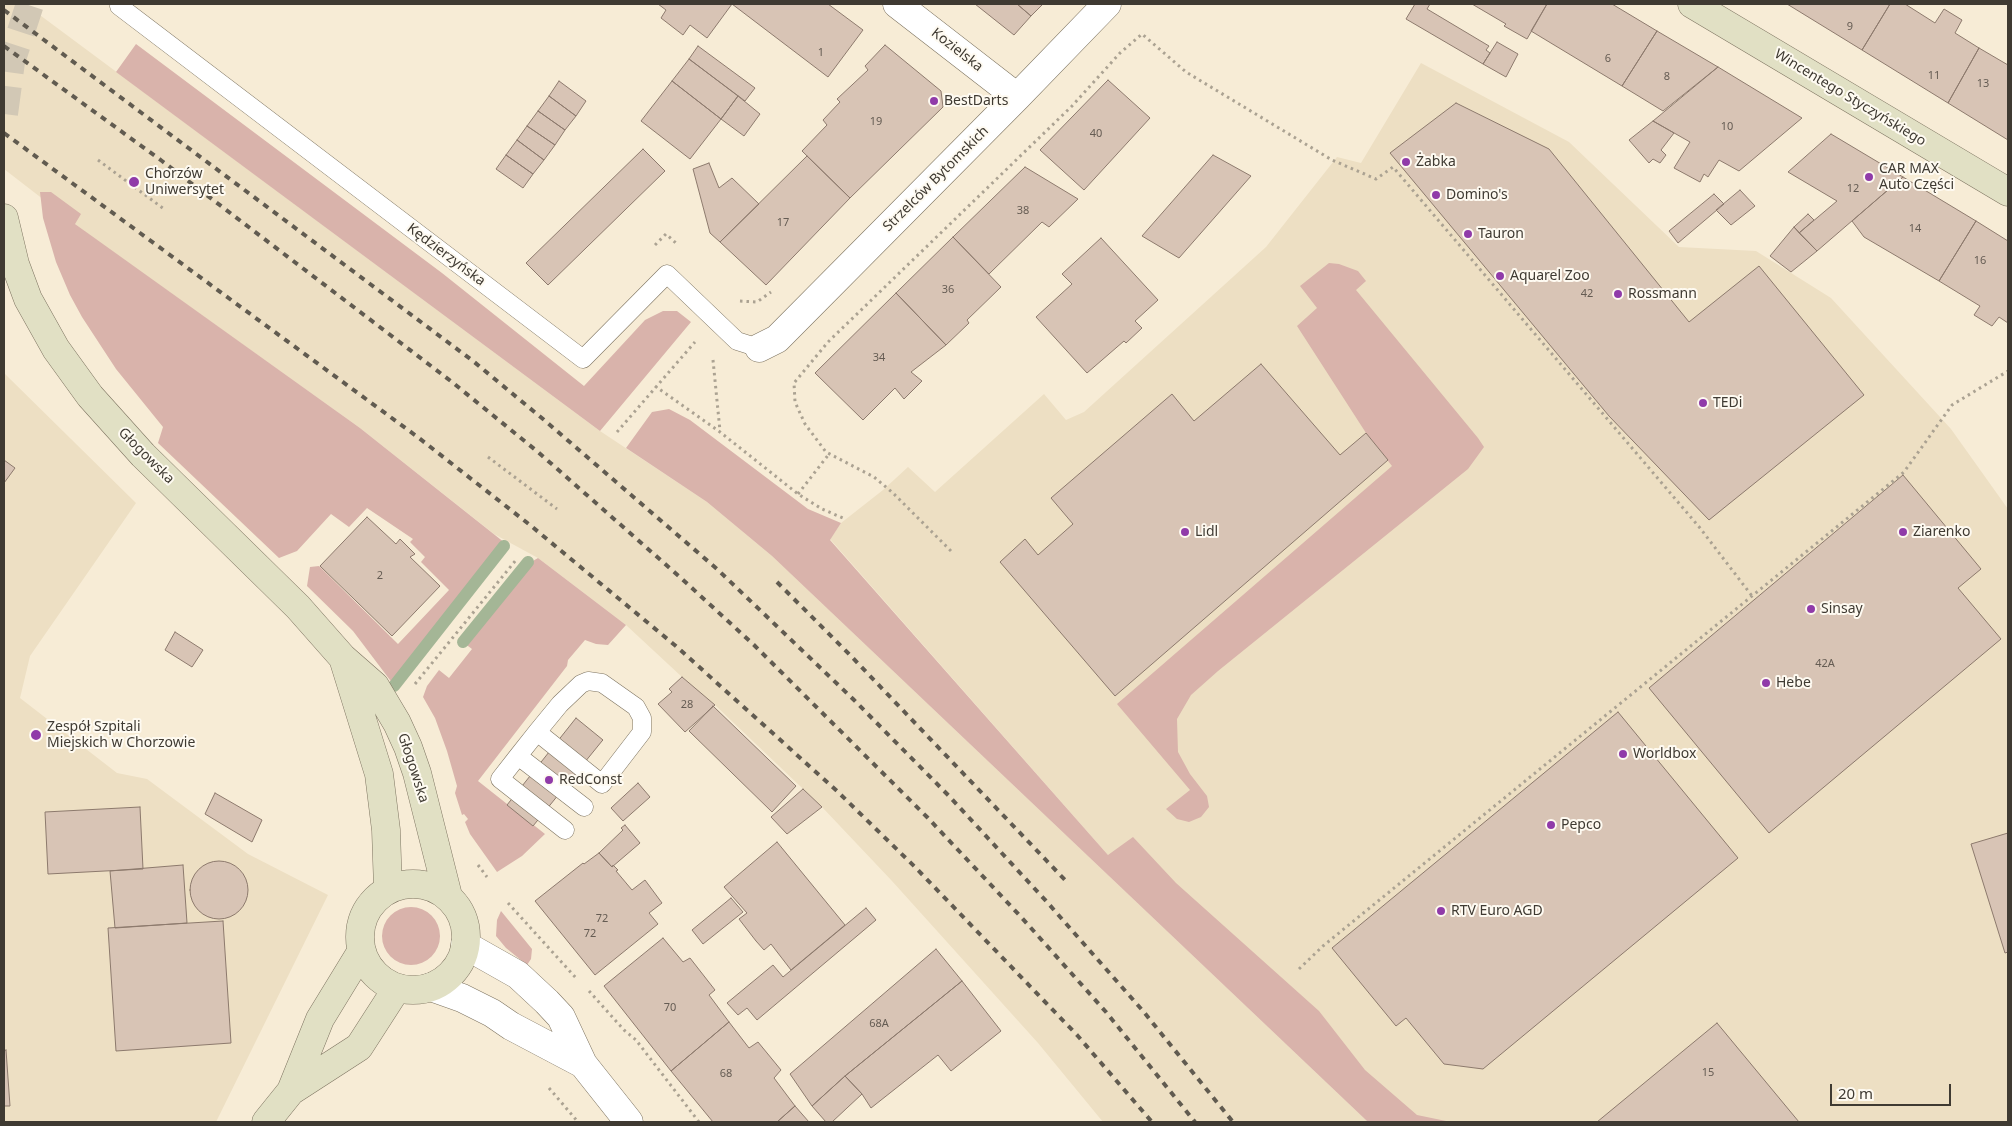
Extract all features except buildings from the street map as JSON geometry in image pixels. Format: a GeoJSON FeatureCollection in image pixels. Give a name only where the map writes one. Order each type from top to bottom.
{"type":"FeatureCollection","features":[{"type":"Feature","properties":{"kind":"street","name":"Kozielska"},"geometry":{"type":"LineString","coordinates":[[897,4],[1017,97]]}},
{"type":"Feature","properties":{"kind":"street","name":"Strzelców Bytomskich"},"geometry":{"type":"LineString","coordinates":[[759,348],[777,339],[1107,4]]}},
{"type":"Feature","properties":{"kind":"street","name":"Wincentego Styczyńskiego"},"geometry":{"type":"LineString","coordinates":[[1692,4],[2008,192]]}},
{"type":"Feature","properties":{"kind":"street","name":"Głogowska"},"geometry":{"type":"LineString","coordinates":[[4,218],[15,264],[28,299],[66,365],[102,412],[124,436],[279,587],[343,658],[375,686],[397,722],[417,773],[448,896]]}},
{"type":"Feature","properties":{"kind":"street","name":"Głogowska"},"geometry":{"type":"LineString","coordinates":[[343,658],[379,774],[386,830],[388,890]]}},
{"type":"Feature","properties":{"kind":"street"},"geometry":{"type":"LineString","coordinates":[[403,884],[419,884],[434,888],[448,896],[463,918],[465,945],[460,963],[448,977],[432,987],[414,990],[397,988],[381,980],[368,968],[361,952],[360,934],[363,916],[374,900],[388,890],[403,884]]}},
{"type":"Feature","properties":{"kind":"street"},"geometry":{"type":"LineString","coordinates":[[465,945],[518,975],[561,1017],[583,1064],[629,1122]]}},
{"type":"Feature","properties":{"kind":"street"},"geometry":{"type":"LineString","coordinates":[[266,1122],[291,1090],[320,1020],[361,952]]}},
{"type":"Feature","properties":{"kind":"street"},"geometry":{"type":"LineString","coordinates":[[432,987],[469,1002],[583,1064]]}},
{"type":"Feature","properties":{"kind":"street"},"geometry":{"type":"LineString","coordinates":[[291,1090],[358,1047],[397,988]]}},
{"type":"Feature","properties":{"kind":"lane","name":"Kędzierzyńska"},"geometry":{"type":"LineString","coordinates":[[119,6],[583,359],[667,274],[737,341],[759,348]]}},
{"type":"Feature","properties":{"kind":"lane"},"geometry":{"type":"LineString","coordinates":[[537,732],[602,784],[642,732],[642,718],[636,707],[609,686],[588,681],[581,684],[560,704],[537,732],[500,779],[566,830]]}},
{"type":"Feature","properties":{"kind":"lane"},"geometry":{"type":"LineString","coordinates":[[518,756],[584,807]]}},
{"type":"Feature","properties":{"kind":"path"},"geometry":{"type":"LineString","coordinates":[[951,551],[893,493],[874,477],[829,454],[805,424],[795,402],[794,383],[804,368],[828,342],[1072,106],[1120,53],[1142,34],[1186,72],[1332,160],[1376,179],[1393,167],[1700,528],[1752,596]]}},
{"type":"Feature","properties":{"kind":"path"},"geometry":{"type":"LineString","coordinates":[[98,160],[164,209]]}},
{"type":"Feature","properties":{"kind":"path"},"geometry":{"type":"LineString","coordinates":[[652,248],[666,234],[680,247]]}},
{"type":"Feature","properties":{"kind":"path"},"geometry":{"type":"LineString","coordinates":[[617,432],[655,386],[698,339]]}},
{"type":"Feature","properties":{"kind":"path"},"geometry":{"type":"LineString","coordinates":[[694,344],[700,349]]}},
{"type":"Feature","properties":{"kind":"path"},"geometry":{"type":"LineString","coordinates":[[706,354],[713,359],[720,432]]}},
{"type":"Feature","properties":{"kind":"path"},"geometry":{"type":"LineString","coordinates":[[1299,969],[1323,946],[1904,472],[1952,405],[2008,370]]}},
{"type":"Feature","properties":{"kind":"path"},"geometry":{"type":"LineString","coordinates":[[655,386],[720,432],[798,494],[822,509],[843,518]]}},
{"type":"Feature","properties":{"kind":"path"},"geometry":{"type":"LineString","coordinates":[[798,494],[829,454]]}},
{"type":"Feature","properties":{"kind":"path"},"geometry":{"type":"LineString","coordinates":[[488,457],[557,509]]}},
{"type":"Feature","properties":{"kind":"path"},"geometry":{"type":"LineString","coordinates":[[416,683],[516,560]]}},
{"type":"Feature","properties":{"kind":"path"},"geometry":{"type":"LineString","coordinates":[[508,903],[624,1030],[636,1040],[700,1122]]}},
{"type":"Feature","properties":{"kind":"shaded area"},"geometry":{"type":"Polygon","coordinates":[[[4,4],[25,4],[600,431],[707,502],[772,556],[1368,1122],[1103,1122],[1038,1043],[892,881],[822,807],[715,705],[626,625],[538,558],[494,534],[360,428],[92,237],[4,169],[4,4]]]}},
{"type":"Feature","properties":{"kind":"shaded area"},"geometry":{"type":"Polygon","coordinates":[[[136,44],[442,273],[584,386],[645,320],[663,311],[677,311],[691,322],[600,431],[116,72],[136,44]]]}},
{"type":"Feature","properties":{"kind":"shaded area"},"geometry":{"type":"Polygon","coordinates":[[[1421,63],[1569,142],[1679,247],[1756,251],[1831,298],[1951,429],[2008,509],[2008,1122],[1380,1122],[1108,855],[830,539],[841,523],[883,490],[908,467],[935,492],[1044,394],[1066,420],[1084,412],[1266,247],[1337,157],[1361,163],[1421,63]]]}},
{"type":"Feature","properties":{"kind":"shaded area"},"geometry":{"type":"Polygon","coordinates":[[[40,192],[51,192],[81,214],[75,224],[360,428],[505,543],[393,684],[353,631],[307,586],[310,567],[319,566],[398,644],[449,590],[421,562],[425,557],[410,542],[413,539],[367,508],[349,527],[331,514],[297,551],[279,558],[158,443],[163,427],[116,369],[70,295],[56,262],[43,218],[40,192]]]}},
{"type":"Feature","properties":{"kind":"shaded area"},"geometry":{"type":"Polygon","coordinates":[[[1329,263],[1339,264],[1358,271],[1366,281],[1356,290],[1484,447],[1468,469],[1218,671],[1191,695],[1177,719],[1178,752],[1190,774],[1207,796],[1209,807],[1201,817],[1189,822],[1177,819],[1166,809],[1190,790],[1117,704],[1392,466],[1366,433],[1297,326],[1317,308],[1300,286],[1329,263]]]}},
{"type":"Feature","properties":{"kind":"shaded area","name":"Zespół Szpitali Miejskich w Chorzowie"},"geometry":{"type":"Polygon","coordinates":[[[4,373],[136,503],[30,656],[20,698],[117,773],[147,779],[248,854],[328,895],[216,1122],[4,1122],[4,373]]]}},
{"type":"Feature","properties":{"kind":"shaded area"},"geometry":{"type":"Polygon","coordinates":[[[669,409],[690,420],[808,509],[841,523],[830,540],[1108,855],[1133,837],[1176,883],[1319,1011],[1365,1070],[1417,1115],[1451,1122],[1368,1122],[772,556],[707,502],[626,448],[652,412],[669,409]]]}},
{"type":"Feature","properties":{"kind":"shaded area"},"geometry":{"type":"Polygon","coordinates":[[[538,558],[626,625],[608,645],[596,644],[585,640],[478,781],[545,834],[522,856],[497,872],[470,834],[465,822],[468,819],[464,814],[462,815],[455,793],[457,786],[447,751],[435,718],[423,697],[427,686],[439,670],[449,678],[472,649],[464,643],[526,565],[538,558]]]}},
{"type":"Feature","properties":{"kind":"shaded area"},"geometry":{"type":"Polygon","coordinates":[[[411,907],[422,909],[435,920],[440,936],[438,947],[427,960],[411,965],[400,963],[387,952],[382,936],[384,925],[395,912],[411,907]]]}},
{"type":"Feature","properties":{"kind":"shaded area"},"geometry":{"type":"Polygon","coordinates":[[[501,911],[532,949],[531,959],[527,965],[506,948],[496,936],[497,920],[501,911]]]}},
{"type":"Feature","properties":{"kind":"waterway"},"geometry":{"type":"LineString","coordinates":[[394,686],[504,546]]}},
{"type":"Feature","properties":{"kind":"waterway"},"geometry":{"type":"LineString","coordinates":[[463,642],[528,562]]}},
{"type":"Feature","properties":{"kind":"tunnel"},"geometry":{"type":"LineString","coordinates":[[4,114],[11,62],[30,4]]}},
{"type":"Feature","properties":{"kind":"railway"},"geometry":{"type":"LineString","coordinates":[[4,10],[473,361],[717,569],[853,699],[949,796],[1047,902],[1143,1011],[1233,1122]]}},
{"type":"Feature","properties":{"kind":"railway"},"geometry":{"type":"LineString","coordinates":[[4,46],[162,161],[452,382],[538,452],[681,578],[754,645],[928,818],[1022,918],[1106,1012],[1195,1122]]}},
{"type":"Feature","properties":{"kind":"railway"},"geometry":{"type":"LineString","coordinates":[[4,133],[419,438],[530,525],[677,647],[837,791],[915,867],[1077,1035],[1152,1122]]}},
{"type":"Feature","properties":{"kind":"railway"},"geometry":{"type":"LineString","coordinates":[[777,582],[851,656],[1065,880]]}},
{"type":"Feature","properties":{"kind":"place","name":"BestDarts"},"geometry":{"type":"Point","coordinates":[934,101]}},
{"type":"Feature","properties":{"kind":"place","name":"Żabka"},"geometry":{"type":"Point","coordinates":[1406,162]}},
{"type":"Feature","properties":{"kind":"place","name":"CAR MAX Auto Części"},"geometry":{"type":"Point","coordinates":[1869,177]}},
{"type":"Feature","properties":{"kind":"place","name":"Chorzów Uniwersytet"},"geometry":{"type":"Point","coordinates":[134,182]}},
{"type":"Feature","properties":{"kind":"place","name":"Domino's"},"geometry":{"type":"Point","coordinates":[1436,195]}},
{"type":"Feature","properties":{"kind":"place","name":"Tauron"},"geometry":{"type":"Point","coordinates":[1468,234]}},
{"type":"Feature","properties":{"kind":"place","name":"Aquarel Zoo"},"geometry":{"type":"Point","coordinates":[1500,276]}},
{"type":"Feature","properties":{"kind":"place","name":"Rossmann"},"geometry":{"type":"Point","coordinates":[1618,294]}},
{"type":"Feature","properties":{"kind":"place","name":"TEDi"},"geometry":{"type":"Point","coordinates":[1703,403]}},
{"type":"Feature","properties":{"kind":"place","name":"Lidl"},"geometry":{"type":"Point","coordinates":[1185,532]}},
{"type":"Feature","properties":{"kind":"place","name":"Ziarenko"},"geometry":{"type":"Point","coordinates":[1903,532]}},
{"type":"Feature","properties":{"kind":"place","name":"Sinsay"},"geometry":{"type":"Point","coordinates":[1811,609]}},
{"type":"Feature","properties":{"kind":"place","name":"Hebe"},"geometry":{"type":"Point","coordinates":[1766,683]}},
{"type":"Feature","properties":{"kind":"place","name":"Zespół Szpitali Miejskich w Chorzowie"},"geometry":{"type":"Point","coordinates":[36,735]}},
{"type":"Feature","properties":{"kind":"place","name":"Worldbox"},"geometry":{"type":"Point","coordinates":[1623,754]}},
{"type":"Feature","properties":{"kind":"place","name":"RedConst"},"geometry":{"type":"Point","coordinates":[549,780]}},
{"type":"Feature","properties":{"kind":"place","name":"Pepco"},"geometry":{"type":"Point","coordinates":[1551,825]}},
{"type":"Feature","properties":{"kind":"place","name":"RTV Euro AGD"},"geometry":{"type":"Point","coordinates":[1441,911]}}]}
